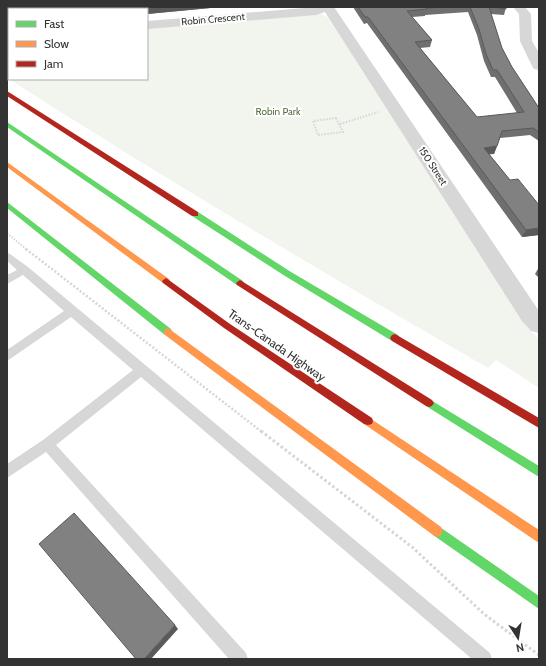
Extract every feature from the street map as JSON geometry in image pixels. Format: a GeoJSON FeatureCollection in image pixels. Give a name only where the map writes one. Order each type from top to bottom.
{"type":"FeatureCollection","features":[{"type":"Feature","properties":{"kind":"highway"},"geometry":{"type":"LineString","coordinates":[[7,93],[288,274],[539,423]]}},
{"type":"Feature","properties":{"kind":"highway"},"geometry":{"type":"LineString","coordinates":[[7,124],[261,297],[539,472]]}},
{"type":"Feature","properties":{"kind":"highway","name":"Trans-Canada Highway"},"geometry":{"type":"LineString","coordinates":[[7,164],[227,326],[539,537]]}},
{"type":"Feature","properties":{"kind":"highway"},"geometry":{"type":"LineString","coordinates":[[7,204],[195,353],[426,524],[539,603]]}},
{"type":"Feature","properties":{"kind":"street","name":"Robin Crescent"},"geometry":{"type":"LineString","coordinates":[[148,25],[316,11],[327,7]]}},
{"type":"Feature","properties":{"kind":"street","name":"150 Street"},"geometry":{"type":"LineString","coordinates":[[327,7],[530,315],[539,325]]}},
{"type":"Feature","properties":{"kind":"street"},"geometry":{"type":"LineString","coordinates":[[519,7],[525,14],[525,36],[528,47],[539,66]]}},
{"type":"Feature","properties":{"kind":"lane"},"geometry":{"type":"LineString","coordinates":[[7,256],[140,371],[484,659]]}},
{"type":"Feature","properties":{"kind":"lane"},"geometry":{"type":"LineString","coordinates":[[7,280],[24,270]]}},
{"type":"Feature","properties":{"kind":"lane"},"geometry":{"type":"LineString","coordinates":[[7,356],[72,311]]}},
{"type":"Feature","properties":{"kind":"lane"},"geometry":{"type":"LineString","coordinates":[[7,472],[47,444],[140,371]]}},
{"type":"Feature","properties":{"kind":"lane"},"geometry":{"type":"LineString","coordinates":[[47,444],[240,659]]}},
{"type":"Feature","properties":{"kind":"path"},"geometry":{"type":"LineString","coordinates":[[340,124],[383,112]]}},
{"type":"Feature","properties":{"kind":"path"},"geometry":{"type":"LineString","coordinates":[[336,118],[340,124],[343,132],[318,135],[313,121],[336,118]]}},
{"type":"Feature","properties":{"kind":"path"},"geometry":{"type":"LineString","coordinates":[[7,233],[31,254],[412,547],[484,614],[539,654]]}},
{"type":"Feature","properties":{"kind":"green space","name":"Robin Park"},"geometry":{"type":"Polygon","coordinates":[[[312,14],[321,14],[329,18],[527,327],[539,339],[539,388],[496,360],[488,368],[427,333],[187,190],[11,80],[148,80],[148,28],[312,14]]]}},
{"type":"Feature","properties":{"kind":"building"},"geometry":{"type":"Polygon","coordinates":[[[115,7],[148,7],[134,8],[115,7]]]}},
{"type":"Feature","properties":{"kind":"building"},"geometry":{"type":"Polygon","coordinates":[[[358,7],[446,7],[407,11],[432,40],[415,42],[477,117],[524,112],[497,70],[493,70],[470,7],[489,7],[502,48],[512,67],[539,108],[539,132],[533,128],[502,131],[497,146],[484,148],[510,180],[518,179],[539,205],[539,228],[526,230],[368,17],[365,17],[358,7]]]}},
{"type":"Feature","properties":{"kind":"building"},"geometry":{"type":"Polygon","coordinates":[[[493,7],[506,7],[506,9],[493,7]]]}},
{"type":"Feature","properties":{"kind":"building"},"geometry":{"type":"Polygon","coordinates":[[[74,513],[175,625],[144,659],[136,659],[39,544],[74,513]]]}},
{"type":"Feature","properties":{"kind":"traffic: fast"},"geometry":{"type":"LineString","coordinates":[[7,124],[240,283]]}},
{"type":"Feature","properties":{"kind":"traffic: fast"},"geometry":{"type":"LineString","coordinates":[[7,204],[168,332]]}},
{"type":"Feature","properties":{"kind":"traffic: fast"},"geometry":{"type":"LineString","coordinates":[[195,214],[288,274],[395,338]]}},
{"type":"Feature","properties":{"kind":"traffic: fast"},"geometry":{"type":"LineString","coordinates":[[429,403],[539,472]]}},
{"type":"Feature","properties":{"kind":"traffic: fast"},"geometry":{"type":"LineString","coordinates":[[437,531],[539,603]]}},
{"type":"Feature","properties":{"kind":"traffic: slow"},"geometry":{"type":"LineString","coordinates":[[7,164],[166,281]]}},
{"type":"Feature","properties":{"kind":"traffic: slow"},"geometry":{"type":"LineString","coordinates":[[168,332],[437,531]]}},
{"type":"Feature","properties":{"kind":"traffic: slow"},"geometry":{"type":"LineString","coordinates":[[368,421],[539,537]]}},
{"type":"Feature","properties":{"kind":"traffic: jam"},"geometry":{"type":"LineString","coordinates":[[7,93],[195,214]]}},
{"type":"Feature","properties":{"kind":"traffic: jam"},"geometry":{"type":"LineString","coordinates":[[166,281],[227,326],[368,421]]}},
{"type":"Feature","properties":{"kind":"traffic: jam"},"geometry":{"type":"LineString","coordinates":[[240,283],[429,403]]}},
{"type":"Feature","properties":{"kind":"traffic: jam"},"geometry":{"type":"LineString","coordinates":[[395,338],[539,423]]}}]}
